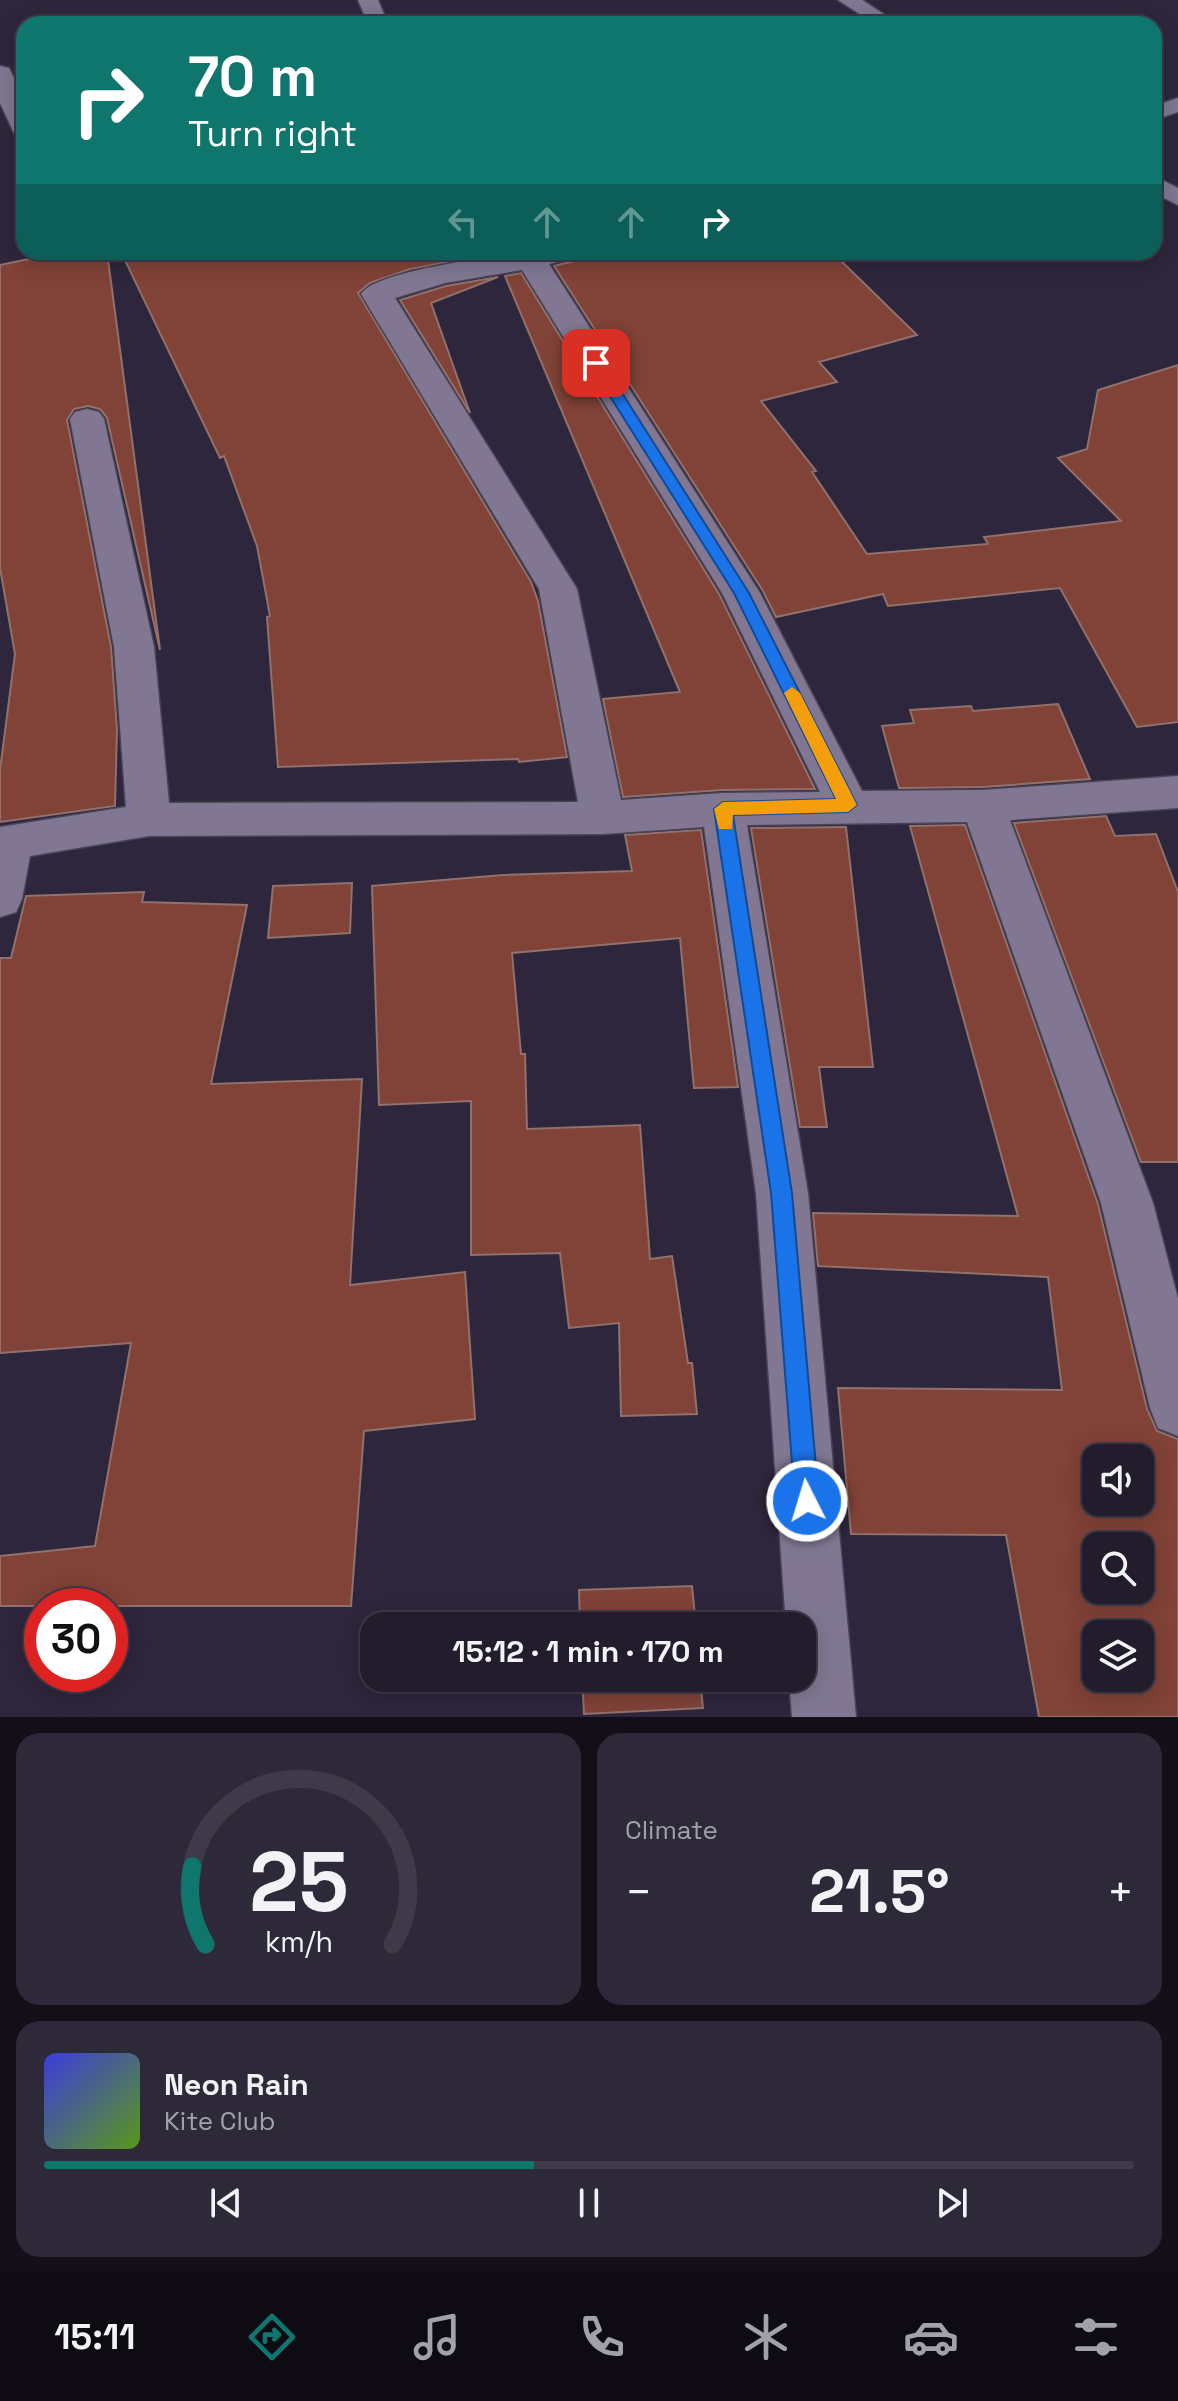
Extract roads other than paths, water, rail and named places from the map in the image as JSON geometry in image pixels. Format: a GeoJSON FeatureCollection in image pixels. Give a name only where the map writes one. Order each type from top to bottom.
{"type":"FeatureCollection","features":[{"type":"Feature","properties":{"kind":"street"},"geometry":{"type":"LineString","coordinates":[[0,74],[16,109]]}},
{"type":"Feature","properties":{"kind":"street"},"geometry":{"type":"LineString","coordinates":[[525,260],[407,281],[377,294],[558,589],[603,818]]}},
{"type":"Feature","properties":{"kind":"street"},"geometry":{"type":"LineString","coordinates":[[549,260],[741,593],[848,805]]}},
{"type":"Feature","properties":{"kind":"street"},"geometry":{"type":"LineString","coordinates":[[87,419],[134,647],[149,820]]}},
{"type":"Feature","properties":{"kind":"street"},"geometry":{"type":"LineString","coordinates":[[0,899],[5,844],[149,820],[603,818],[723,809],[848,805],[983,806],[1178,792]]}},
{"type":"Feature","properties":{"kind":"street"},"geometry":{"type":"LineString","coordinates":[[983,806],[1127,1203],[1178,1408]]}},
{"type":"Feature","properties":{"kind":"street"},"geometry":{"type":"LineString","coordinates":[[723,809],[782,1193],[824,1717]]}},
{"type":"Feature","properties":{"kind":"lane"},"geometry":{"type":"LineString","coordinates":[[848,0],[875,16]]}}]}
